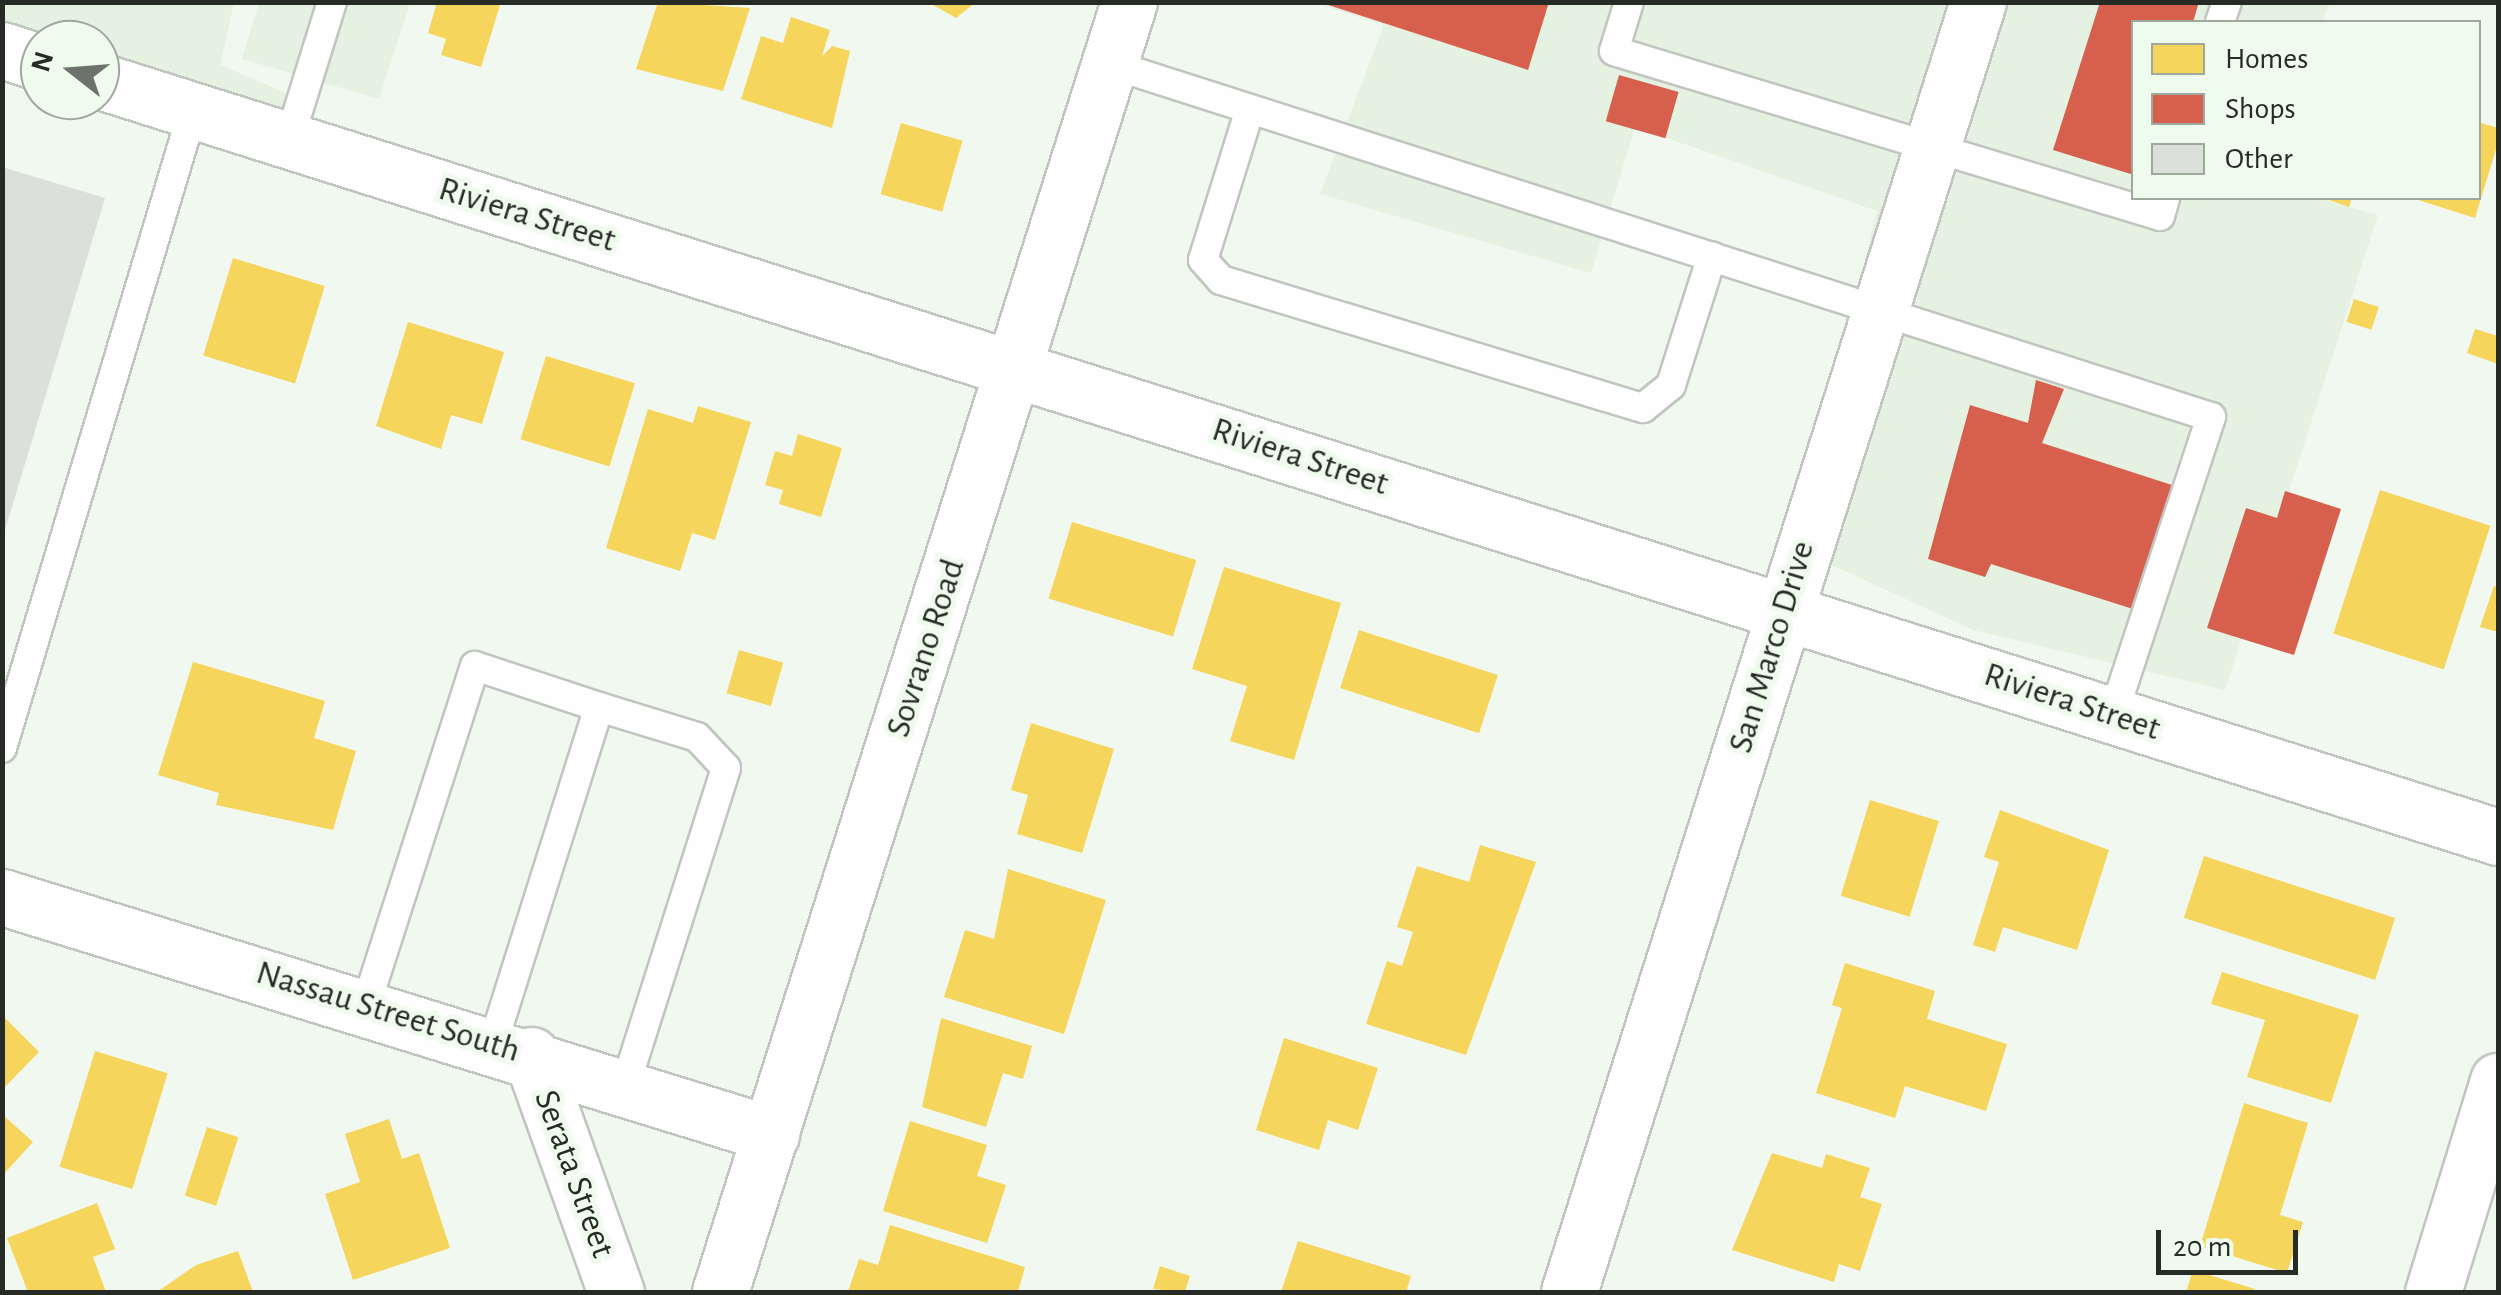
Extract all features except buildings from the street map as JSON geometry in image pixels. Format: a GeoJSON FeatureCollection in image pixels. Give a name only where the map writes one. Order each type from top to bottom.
{"type":"FeatureCollection","features":[{"type":"Feature","properties":{"kind":"street","name":"Sovrano Road"},"geometry":{"type":"LineString","coordinates":[[720,1292],[1129,2]]}},
{"type":"Feature","properties":{"kind":"street","name":"San Marco Drive"},"geometry":{"type":"LineString","coordinates":[[1568,1292],[1978,2]]}},
{"type":"Feature","properties":{"kind":"street","name":"Riviera Street"},"geometry":{"type":"LineString","coordinates":[[120,87],[2498,837]]}},
{"type":"Feature","properties":{"kind":"street","name":"Nassau Street South"},"geometry":{"type":"LineString","coordinates":[[2,897],[512,1049],[771,1134]]}},
{"type":"Feature","properties":{"kind":"street","name":"Serata Street"},"geometry":{"type":"LineString","coordinates":[[512,1049],[616,1292]]}},
{"type":"Feature","properties":{"kind":"street"},"geometry":{"type":"LineString","coordinates":[[2433,1292],[2498,1081]]}},
{"type":"Feature","properties":{"kind":"lane"},"geometry":{"type":"LineString","coordinates":[[289,140],[332,2]]}},
{"type":"Feature","properties":{"kind":"lane"},"geometry":{"type":"LineString","coordinates":[[1630,2],[1614,51],[2160,216],[2165,200]]}},
{"type":"Feature","properties":{"kind":"lane"},"geometry":{"type":"LineString","coordinates":[[1110,64],[2211,417],[2113,715]]}},
{"type":"Feature","properties":{"kind":"lane"},"geometry":{"type":"LineString","coordinates":[[1250,108],[1203,260],[1220,280],[1642,408],[1671,385],[1712,256]]}},
{"type":"Feature","properties":{"kind":"lane"},"geometry":{"type":"LineString","coordinates":[[2,748],[194,110]]}},
{"type":"Feature","properties":{"kind":"lane"},"geometry":{"type":"LineString","coordinates":[[366,1005],[475,666],[697,736],[726,768],[625,1086]]}},
{"type":"Feature","properties":{"kind":"lane"},"geometry":{"type":"LineString","coordinates":[[512,1049],[598,706]]}},
{"type":"Feature","properties":{"kind":"shaded area"},"geometry":{"type":"Polygon","coordinates":[[[3,3],[234,3],[220,65],[291,95],[285,118],[120,61],[120,20],[20,20],[20,26],[3,20],[3,3]]]}},
{"type":"Feature","properties":{"kind":"shaded area"},"geometry":{"type":"Polygon","coordinates":[[[259,3],[410,3],[379,99],[242,59],[259,3]]]}},
{"type":"Feature","properties":{"kind":"shaded area"},"geometry":{"type":"Polygon","coordinates":[[[1315,3],[2330,3],[2323,20],[2131,20],[2131,200],[2324,200],[2378,215],[2225,690],[1973,630],[1795,548],[1877,211],[1635,127],[1591,273],[1320,194],[1384,25],[1315,3]]]}}]}
